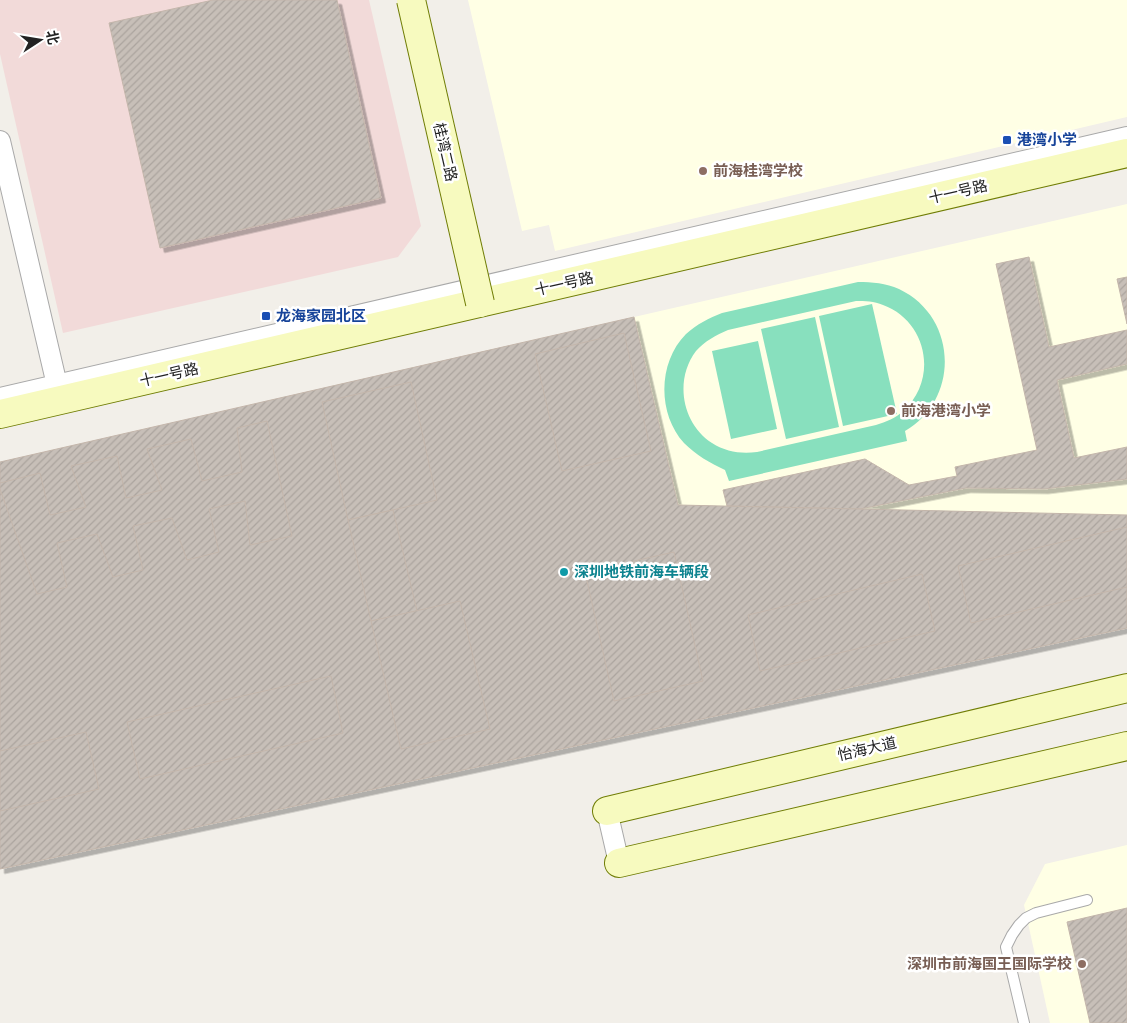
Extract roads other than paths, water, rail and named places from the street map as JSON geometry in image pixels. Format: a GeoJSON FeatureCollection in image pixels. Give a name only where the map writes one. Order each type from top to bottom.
{"type":"FeatureCollection","features":[{"type":"Feature","properties":{"kind":"street","name":"桂湾二路"},"geometry":{"type":"LineString","coordinates":[[411,0],[480,303]]}},
{"type":"Feature","properties":{"kind":"street"},"geometry":{"type":"LineString","coordinates":[[0,398],[1127,137]]}},
{"type":"Feature","properties":{"kind":"street"},"geometry":{"type":"LineString","coordinates":[[0,141],[57,385]]}},
{"type":"Feature","properties":{"kind":"street","name":"十一号路"},"geometry":{"type":"LineString","coordinates":[[0,414],[1127,153]]}},
{"type":"Feature","properties":{"kind":"street","name":"怡海大道"},"geometry":{"type":"LineString","coordinates":[[607,812],[1127,688]]}},
{"type":"Feature","properties":{"kind":"street"},"geometry":{"type":"LineString","coordinates":[[607,812],[619,863],[1127,746]]}},
{"type":"Feature","properties":{"kind":"lane"},"geometry":{"type":"LineString","coordinates":[[1024,1023],[1006,947],[1012,935],[1026,918],[1036,913],[1087,900]]}},
{"type":"Feature","properties":{"kind":"place","name":"港湾小学"},"geometry":{"type":"Point","coordinates":[1007,140]}},
{"type":"Feature","properties":{"kind":"place","name":"前海桂湾学校"},"geometry":{"type":"Point","coordinates":[703,171]}},
{"type":"Feature","properties":{"kind":"place","name":"龙海家园北区"},"geometry":{"type":"Point","coordinates":[266,316]}},
{"type":"Feature","properties":{"kind":"place","name":"前海港湾小学"},"geometry":{"type":"Point","coordinates":[891,411]}},
{"type":"Feature","properties":{"kind":"place","name":"深圳地铁前海车辆段"},"geometry":{"type":"Point","coordinates":[564,572]}},
{"type":"Feature","properties":{"kind":"place","name":"深圳市前海国王国际学校"},"geometry":{"type":"Point","coordinates":[1082,964]}}]}
